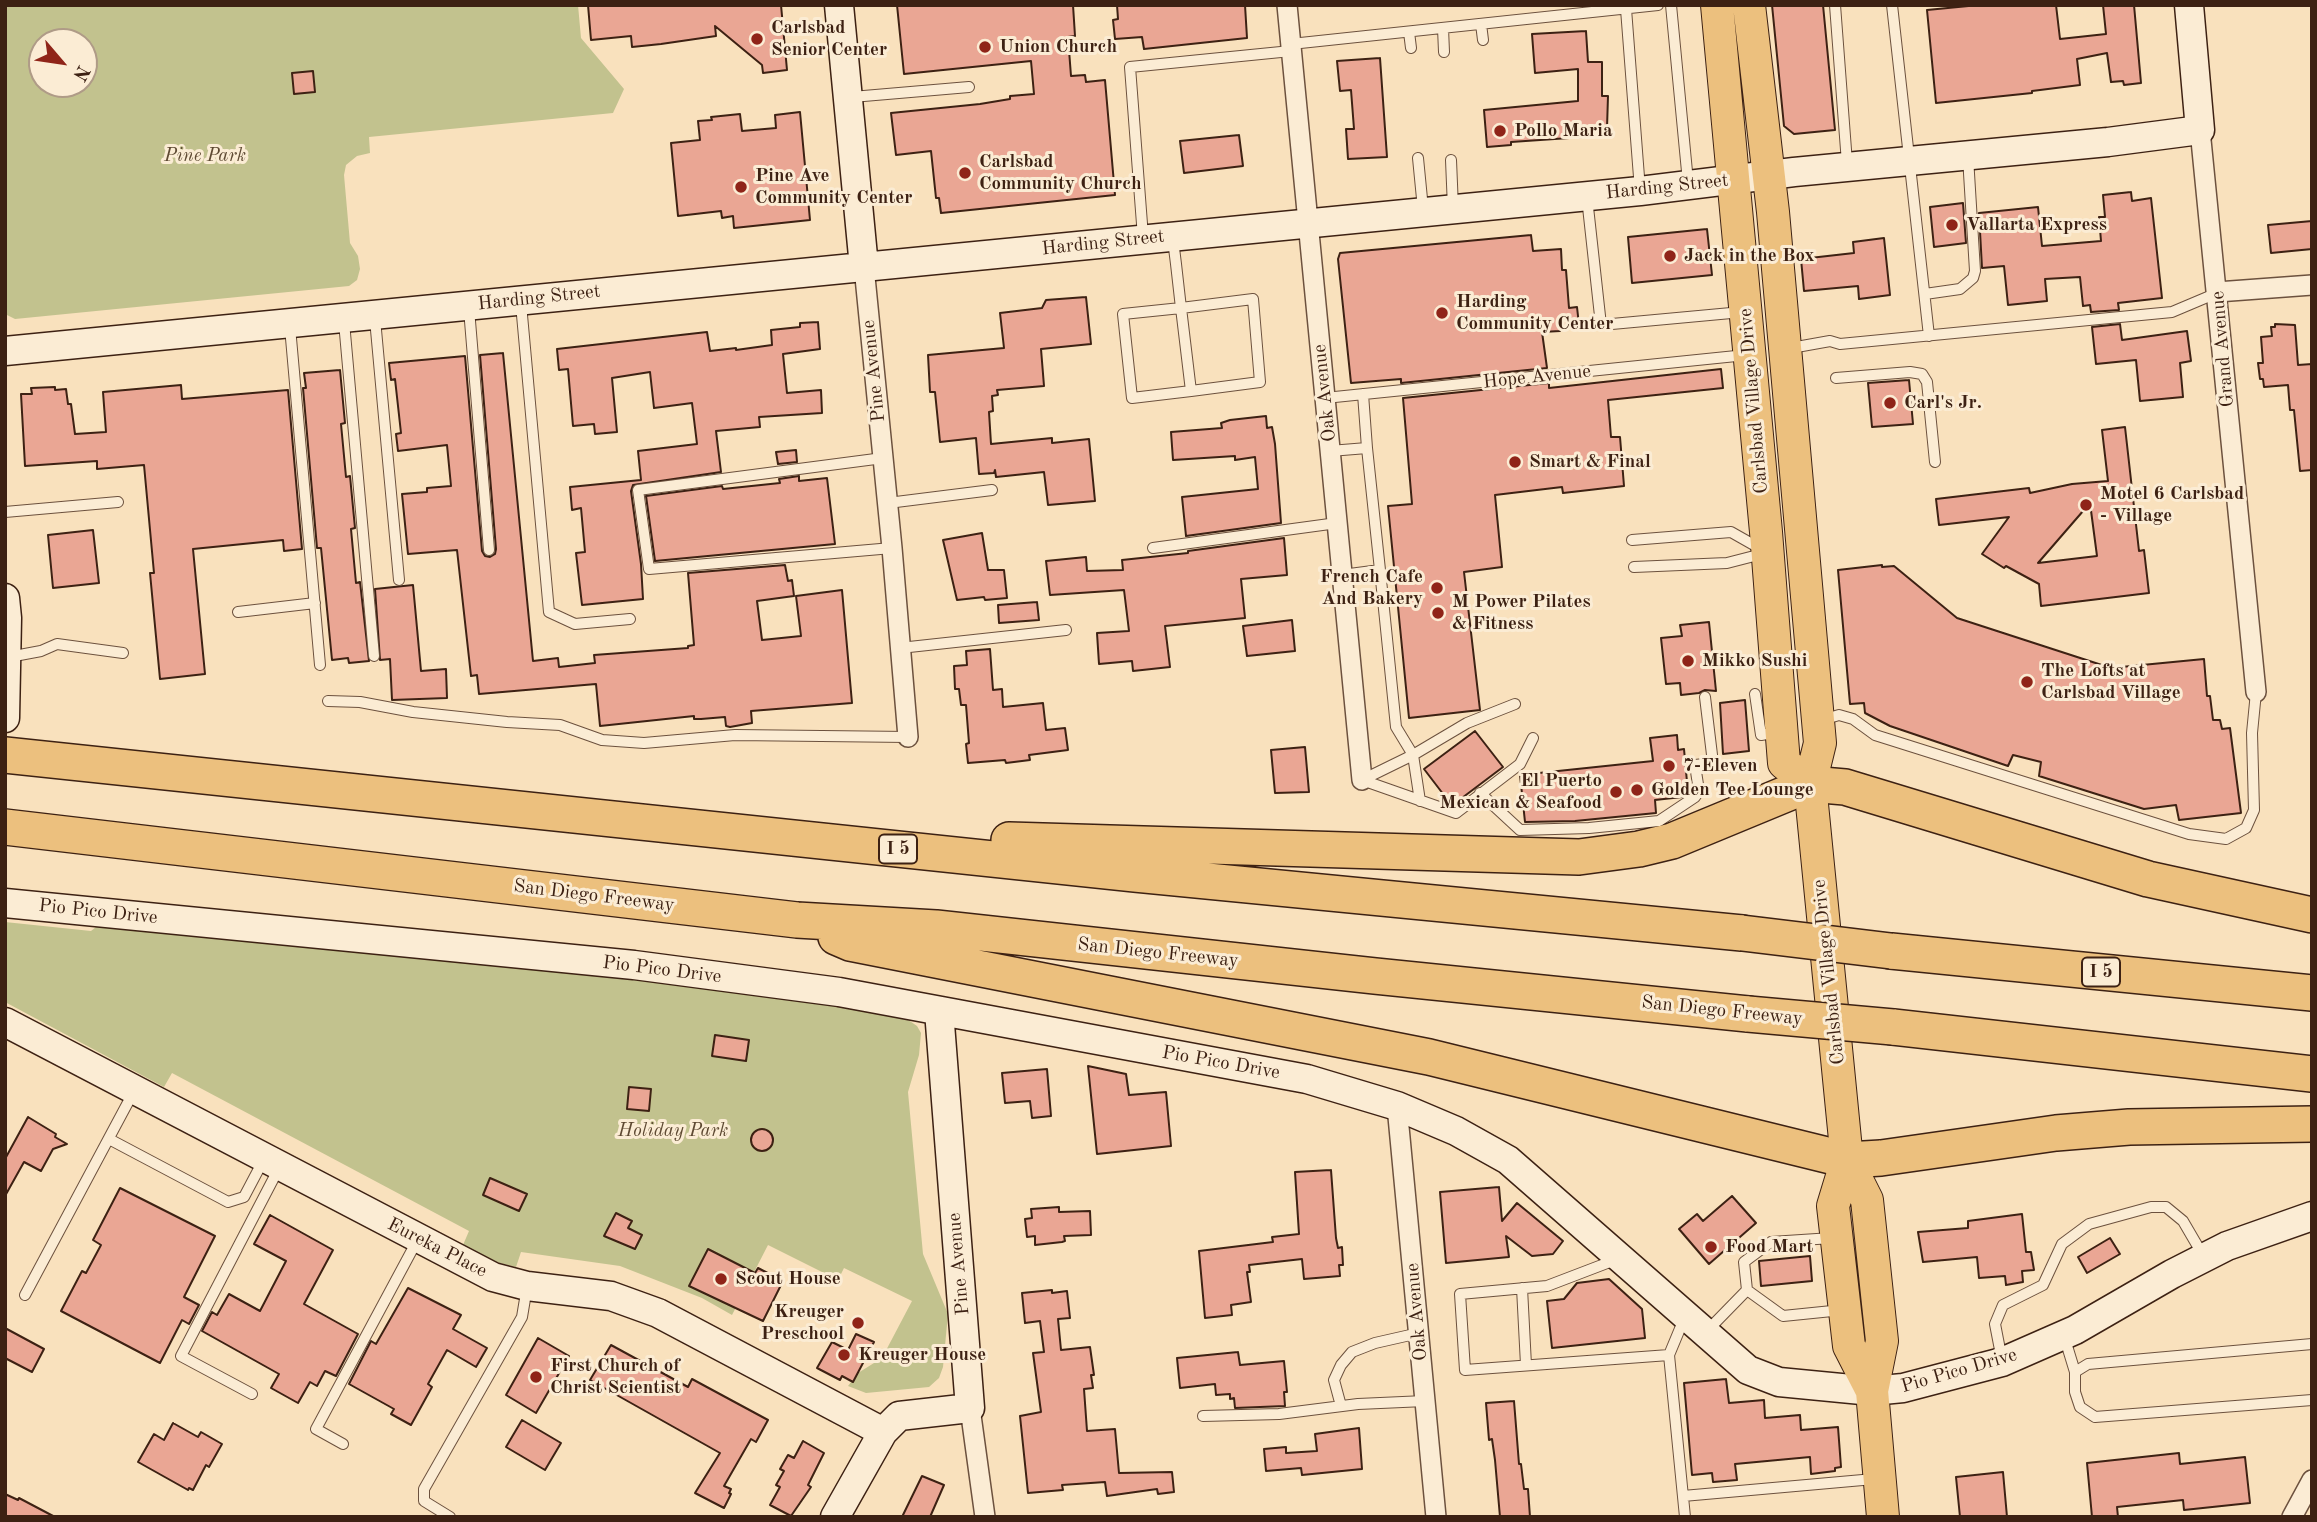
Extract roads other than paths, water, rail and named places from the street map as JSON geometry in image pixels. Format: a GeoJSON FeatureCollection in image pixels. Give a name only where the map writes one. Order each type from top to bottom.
{"type":"FeatureCollection","features":[{"type":"Feature","properties":{"kind":"highway","name":"I 5"},"geometry":{"type":"LineString","coordinates":[[5,755],[1163,877],[1742,933],[1891,951],[2312,993]]}},
{"type":"Feature","properties":{"kind":"highway"},"geometry":{"type":"LineString","coordinates":[[743,832],[1579,856],[1639,849],[1672,841],[1810,784],[1844,787],[2148,878],[2312,915]]}},
{"type":"Feature","properties":{"kind":"highway","name":"San Diego Freeway"},"geometry":{"type":"LineString","coordinates":[[5,827],[797,920],[936,928],[1361,975],[1893,1027],[2312,1074]]}},
{"type":"Feature","properties":{"kind":"highway"},"geometry":{"type":"LineString","coordinates":[[797,920],[849,943],[1429,1057],[1847,1160],[1881,1158],[2056,1133],[2129,1127],[2312,1124]]}},
{"type":"Feature","properties":{"kind":"main road","name":"Carlsbad Village Drive"},"geometry":{"type":"LineString","coordinates":[[1717,5],[1768,553],[1784,763],[1810,784]]}},
{"type":"Feature","properties":{"kind":"main road","name":"Carlsbad Village Drive"},"geometry":{"type":"LineString","coordinates":[[1749,5],[1786,349],[1819,722],[1820,743],[1810,784],[1847,1160],[1867,1200],[1882,1341],[1871,1391],[1883,1517]]}},
{"type":"Feature","properties":{"kind":"main road"},"geometry":{"type":"LineString","coordinates":[[1762,486],[1774,491],[1787,522],[1802,528]]}},
{"type":"Feature","properties":{"kind":"main road"},"geometry":{"type":"LineString","coordinates":[[1768,553],[1775,554],[1794,580],[1807,589]]}},
{"type":"Feature","properties":{"kind":"main road","name":"Carlsbad Village Drive"},"geometry":{"type":"LineString","coordinates":[[1847,1160],[1833,1206],[1836,1238],[1849,1346],[1871,1391]]}},
{"type":"Feature","properties":{"kind":"street","name":"Pine Avenue"},"geometry":{"type":"LineString","coordinates":[[839,5],[908,737]]}},
{"type":"Feature","properties":{"kind":"street","name":"Oak Avenue"},"geometry":{"type":"LineString","coordinates":[[1287,5],[1362,780]]}},
{"type":"Feature","properties":{"kind":"street","name":"Grand Avenue"},"geometry":{"type":"LineString","coordinates":[[2189,5],[2256,692]]}},
{"type":"Feature","properties":{"kind":"street","name":"Harding Street"},"geometry":{"type":"LineString","coordinates":[[5,351],[1587,194],[1640,191],[2200,130]]}},
{"type":"Feature","properties":{"kind":"street"},"geometry":{"type":"LineString","coordinates":[[2217,292],[2312,285]]}},
{"type":"Feature","properties":{"kind":"street"},"geometry":{"type":"LineString","coordinates":[[5,598],[5,718]]}},
{"type":"Feature","properties":{"kind":"street","name":"Pio Pico Drive"},"geometry":{"type":"LineString","coordinates":[[5,903],[634,965],[839,992],[1307,1079],[1397,1106],[1456,1131],[1508,1160],[1748,1370],[1779,1382],[1871,1391],[1925,1384],[2002,1362],[2063,1336],[2172,1273],[2227,1246],[2312,1216]]}},
{"type":"Feature","properties":{"kind":"street","name":"Pine Avenue"},"geometry":{"type":"LineString","coordinates":[[939,1011],[970,1409],[985,1517]]}},
{"type":"Feature","properties":{"kind":"street","name":"Eureka Place"},"geometry":{"type":"LineString","coordinates":[[5,1022],[493,1277],[527,1286],[611,1296],[658,1313],[883,1432]]}},
{"type":"Feature","properties":{"kind":"street","name":"Oak Avenue"},"geometry":{"type":"LineString","coordinates":[[1397,1106],[1436,1517]]}},
{"type":"Feature","properties":{"kind":"street"},"geometry":{"type":"LineString","coordinates":[[835,1517],[883,1432],[899,1416],[970,1409]]}},
{"type":"Feature","properties":{"kind":"street"},"geometry":{"type":"LineString","coordinates":[[2292,1517],[2312,1480]]}},
{"type":"Feature","properties":{"kind":"lane"},"geometry":{"type":"LineString","coordinates":[[1143,239],[1130,67],[1443,28],[1658,5]]}},
{"type":"Feature","properties":{"kind":"lane"},"geometry":{"type":"LineString","coordinates":[[1671,5],[1688,186]]}},
{"type":"Feature","properties":{"kind":"lane"},"geometry":{"type":"LineString","coordinates":[[1835,5],[1848,167]]}},
{"type":"Feature","properties":{"kind":"lane"},"geometry":{"type":"LineString","coordinates":[[1892,5],[1929,336]]}},
{"type":"Feature","properties":{"kind":"lane"},"geometry":{"type":"LineString","coordinates":[[1626,9],[1640,191]]}},
{"type":"Feature","properties":{"kind":"lane"},"geometry":{"type":"LineString","coordinates":[[1481,24],[1483,40]]}},
{"type":"Feature","properties":{"kind":"lane"},"geometry":{"type":"LineString","coordinates":[[1443,28],[1444,52]]}},
{"type":"Feature","properties":{"kind":"lane"},"geometry":{"type":"LineString","coordinates":[[1409,32],[1411,47]]}},
{"type":"Feature","properties":{"kind":"lane"},"geometry":{"type":"LineString","coordinates":[[848,97],[969,87]]}},
{"type":"Feature","properties":{"kind":"lane"},"geometry":{"type":"LineString","coordinates":[[1924,294],[1960,289],[1973,278],[1975,271],[1968,156]]}},
{"type":"Feature","properties":{"kind":"lane"},"geometry":{"type":"LineString","coordinates":[[1418,158],[1423,212]]}},
{"type":"Feature","properties":{"kind":"lane"},"geometry":{"type":"LineString","coordinates":[[1451,160],[1453,209]]}},
{"type":"Feature","properties":{"kind":"lane"},"geometry":{"type":"LineString","coordinates":[[1587,194],[1601,325],[1745,312]]}},
{"type":"Feature","properties":{"kind":"lane"},"geometry":{"type":"LineString","coordinates":[[1173,236],[1191,391]]}},
{"type":"Feature","properties":{"kind":"lane"},"geometry":{"type":"LineString","coordinates":[[1786,349],[1830,341],[1840,344],[2172,312],[2217,292]]}},
{"type":"Feature","properties":{"kind":"lane"},"geometry":{"type":"LineString","coordinates":[[1253,299],[1260,382],[1191,391],[1132,398],[1123,314],[1253,299]]}},
{"type":"Feature","properties":{"kind":"lane"},"geometry":{"type":"LineString","coordinates":[[520,300],[549,612],[575,624],[630,619]]}},
{"type":"Feature","properties":{"kind":"lane"},"geometry":{"type":"LineString","coordinates":[[468,305],[489,550]]}},
{"type":"Feature","properties":{"kind":"lane"},"geometry":{"type":"LineString","coordinates":[[374,315],[399,580]]}},
{"type":"Feature","properties":{"kind":"lane"},"geometry":{"type":"LineString","coordinates":[[344,318],[374,656]]}},
{"type":"Feature","properties":{"kind":"lane"},"geometry":{"type":"LineString","coordinates":[[290,323],[320,665]]}},
{"type":"Feature","properties":{"kind":"lane","name":"Hope Avenue"},"geometry":{"type":"LineString","coordinates":[[1325,398],[1750,355]]}},
{"type":"Feature","properties":{"kind":"lane"},"geometry":{"type":"LineString","coordinates":[[1836,378],[1910,372],[1922,374],[1927,382],[1935,461]]}},
{"type":"Feature","properties":{"kind":"lane"},"geometry":{"type":"LineString","coordinates":[[1363,394],[1396,727],[1413,755],[1420,801]]}},
{"type":"Feature","properties":{"kind":"lane"},"geometry":{"type":"LineString","coordinates":[[1330,451],[1367,448]]}},
{"type":"Feature","properties":{"kind":"lane"},"geometry":{"type":"LineString","coordinates":[[883,458],[638,490],[649,569],[892,548]]}},
{"type":"Feature","properties":{"kind":"lane"},"geometry":{"type":"LineString","coordinates":[[888,503],[992,490]]}},
{"type":"Feature","properties":{"kind":"lane"},"geometry":{"type":"LineString","coordinates":[[5,512],[118,502]]}},
{"type":"Feature","properties":{"kind":"lane"},"geometry":{"type":"LineString","coordinates":[[1153,548],[1337,523]]}},
{"type":"Feature","properties":{"kind":"lane"},"geometry":{"type":"LineString","coordinates":[[1632,540],[1731,532],[1768,553]]}},
{"type":"Feature","properties":{"kind":"lane"},"geometry":{"type":"LineString","coordinates":[[1634,567],[1727,562],[1768,553]]}},
{"type":"Feature","properties":{"kind":"lane"},"geometry":{"type":"LineString","coordinates":[[1342,575],[1380,570]]}},
{"type":"Feature","properties":{"kind":"lane"},"geometry":{"type":"LineString","coordinates":[[238,612],[315,603]]}},
{"type":"Feature","properties":{"kind":"lane"},"geometry":{"type":"LineString","coordinates":[[900,648],[1066,630]]}},
{"type":"Feature","properties":{"kind":"lane"},"geometry":{"type":"LineString","coordinates":[[6,657],[41,651],[57,644],[123,653]]}},
{"type":"Feature","properties":{"kind":"lane"},"geometry":{"type":"LineString","coordinates":[[1819,722],[1839,715],[1853,719],[1875,734],[1888,739],[2189,834],[2226,839],[2246,828],[2254,810],[2252,733],[2256,692]]}},
{"type":"Feature","properties":{"kind":"lane"},"geometry":{"type":"LineString","coordinates":[[1755,694],[1761,735],[1783,731]]}},
{"type":"Feature","properties":{"kind":"lane"},"geometry":{"type":"LineString","coordinates":[[1480,793],[1520,830],[1588,828],[1659,821],[1695,797],[1699,791],[1695,765],[1713,763],[1705,697]]}},
{"type":"Feature","properties":{"kind":"lane"},"geometry":{"type":"LineString","coordinates":[[328,701],[360,702],[413,712],[507,722],[560,725],[602,740],[644,743],[735,735],[908,737]]}},
{"type":"Feature","properties":{"kind":"lane"},"geometry":{"type":"LineString","coordinates":[[1362,780],[1413,755],[1467,723],[1515,704]]}},
{"type":"Feature","properties":{"kind":"lane"},"geometry":{"type":"LineString","coordinates":[[1362,780],[1456,813],[1520,764],[1534,738]]}},
{"type":"Feature","properties":{"kind":"lane"},"geometry":{"type":"LineString","coordinates":[[25,1295],[135,1090]]}},
{"type":"Feature","properties":{"kind":"lane"},"geometry":{"type":"LineString","coordinates":[[109,1139],[228,1202],[244,1197],[273,1161]]}},
{"type":"Feature","properties":{"kind":"lane"},"geometry":{"type":"LineString","coordinates":[[252,1394],[181,1356],[273,1161]]}},
{"type":"Feature","properties":{"kind":"lane"},"geometry":{"type":"LineString","coordinates":[[2002,1362],[1995,1324],[1997,1314],[2010,1300],[2043,1284],[2062,1244],[2089,1224],[2151,1207],[2166,1207],[2183,1221],[2205,1257]]}},
{"type":"Feature","properties":{"kind":"lane"},"geometry":{"type":"LineString","coordinates":[[343,1444],[316,1429],[419,1238]]}},
{"type":"Feature","properties":{"kind":"lane"},"geometry":{"type":"LineString","coordinates":[[1836,1238],[1771,1242],[1744,1262],[1747,1290],[1783,1316],[1845,1310]]}},
{"type":"Feature","properties":{"kind":"lane"},"geometry":{"type":"LineString","coordinates":[[1620,1258],[1547,1286],[1460,1294],[1465,1370],[1669,1355],[1696,1324],[1747,1290]]}},
{"type":"Feature","properties":{"kind":"lane"},"geometry":{"type":"LineString","coordinates":[[450,1517],[424,1501],[424,1489],[522,1317],[527,1286]]}},
{"type":"Feature","properties":{"kind":"lane"},"geometry":{"type":"LineString","coordinates":[[1522,1288],[1526,1365]]}},
{"type":"Feature","properties":{"kind":"lane"},"geometry":{"type":"LineString","coordinates":[[1341,1406],[1334,1380],[1341,1365],[1352,1352],[1375,1343],[1419,1333]]}},
{"type":"Feature","properties":{"kind":"lane"},"geometry":{"type":"LineString","coordinates":[[2063,1336],[2075,1372],[2075,1392],[2080,1407],[2095,1417],[2312,1400]]}},
{"type":"Feature","properties":{"kind":"lane"},"geometry":{"type":"LineString","coordinates":[[2075,1372],[2088,1364],[2312,1344]]}},
{"type":"Feature","properties":{"kind":"lane"},"geometry":{"type":"LineString","coordinates":[[1669,1355],[1685,1517]]}},
{"type":"Feature","properties":{"kind":"lane"},"geometry":{"type":"LineString","coordinates":[[1203,1416],[1279,1414],[1341,1406],[1425,1401]]}},
{"type":"Feature","properties":{"kind":"lane"},"geometry":{"type":"LineString","coordinates":[[1683,1496],[1879,1478]]}},
{"type":"Feature","properties":{"kind":"place","name":"Carlsbad Senior Center"},"geometry":{"type":"Point","coordinates":[757,39]}},
{"type":"Feature","properties":{"kind":"place","name":"Union Church"},"geometry":{"type":"Point","coordinates":[985,47]}},
{"type":"Feature","properties":{"kind":"place","name":"Pollo Maria"},"geometry":{"type":"Point","coordinates":[1500,131]}},
{"type":"Feature","properties":{"kind":"place","name":"Carlsbad Community Church"},"geometry":{"type":"Point","coordinates":[965,173]}},
{"type":"Feature","properties":{"kind":"place","name":"Pine Ave Community Center"},"geometry":{"type":"Point","coordinates":[741,187]}},
{"type":"Feature","properties":{"kind":"place","name":"Vallarta Express"},"geometry":{"type":"Point","coordinates":[1952,225]}},
{"type":"Feature","properties":{"kind":"place","name":"Jack in the Box"},"geometry":{"type":"Point","coordinates":[1670,256]}},
{"type":"Feature","properties":{"kind":"place","name":"Harding Community Center"},"geometry":{"type":"Point","coordinates":[1442,313]}},
{"type":"Feature","properties":{"kind":"place","name":"Carl's Jr."},"geometry":{"type":"Point","coordinates":[1890,403]}},
{"type":"Feature","properties":{"kind":"place","name":"Smart & Final"},"geometry":{"type":"Point","coordinates":[1515,462]}},
{"type":"Feature","properties":{"kind":"place","name":"Motel 6 Carlsbad - Village"},"geometry":{"type":"Point","coordinates":[2086,505]}},
{"type":"Feature","properties":{"kind":"place","name":"French Cafe And Bakery"},"geometry":{"type":"Point","coordinates":[1437,588]}},
{"type":"Feature","properties":{"kind":"place","name":"M Power Pilates & Fitness"},"geometry":{"type":"Point","coordinates":[1438,613]}},
{"type":"Feature","properties":{"kind":"place","name":"Mikko Sushi"},"geometry":{"type":"Point","coordinates":[1688,661]}},
{"type":"Feature","properties":{"kind":"place","name":"The Lofts at Carlsbad Village"},"geometry":{"type":"Point","coordinates":[2027,682]}},
{"type":"Feature","properties":{"kind":"place","name":"7-Eleven"},"geometry":{"type":"Point","coordinates":[1669,766]}},
{"type":"Feature","properties":{"kind":"place","name":"Golden Tee Lounge"},"geometry":{"type":"Point","coordinates":[1637,790]}},
{"type":"Feature","properties":{"kind":"place","name":"El Puerto Mexican & Seafood"},"geometry":{"type":"Point","coordinates":[1616,792]}},
{"type":"Feature","properties":{"kind":"place","name":"Food Mart"},"geometry":{"type":"Point","coordinates":[1711,1247]}},
{"type":"Feature","properties":{"kind":"place","name":"Scout House"},"geometry":{"type":"Point","coordinates":[721,1279]}},
{"type":"Feature","properties":{"kind":"place","name":"Kreuger Preschool"},"geometry":{"type":"Point","coordinates":[858,1323]}},
{"type":"Feature","properties":{"kind":"place","name":"Kreuger House"},"geometry":{"type":"Point","coordinates":[844,1355]}},
{"type":"Feature","properties":{"kind":"place","name":"First Church of Christ Scientist"},"geometry":{"type":"Point","coordinates":[536,1377]}},
{"type":"Feature","properties":{"kind":"park label","name":"Pine Park"},"geometry":{"type":"Point","coordinates":[205,156]}},
{"type":"Feature","properties":{"kind":"park label","name":"Holiday Park"},"geometry":{"type":"Point","coordinates":[673,1131]}}]}
